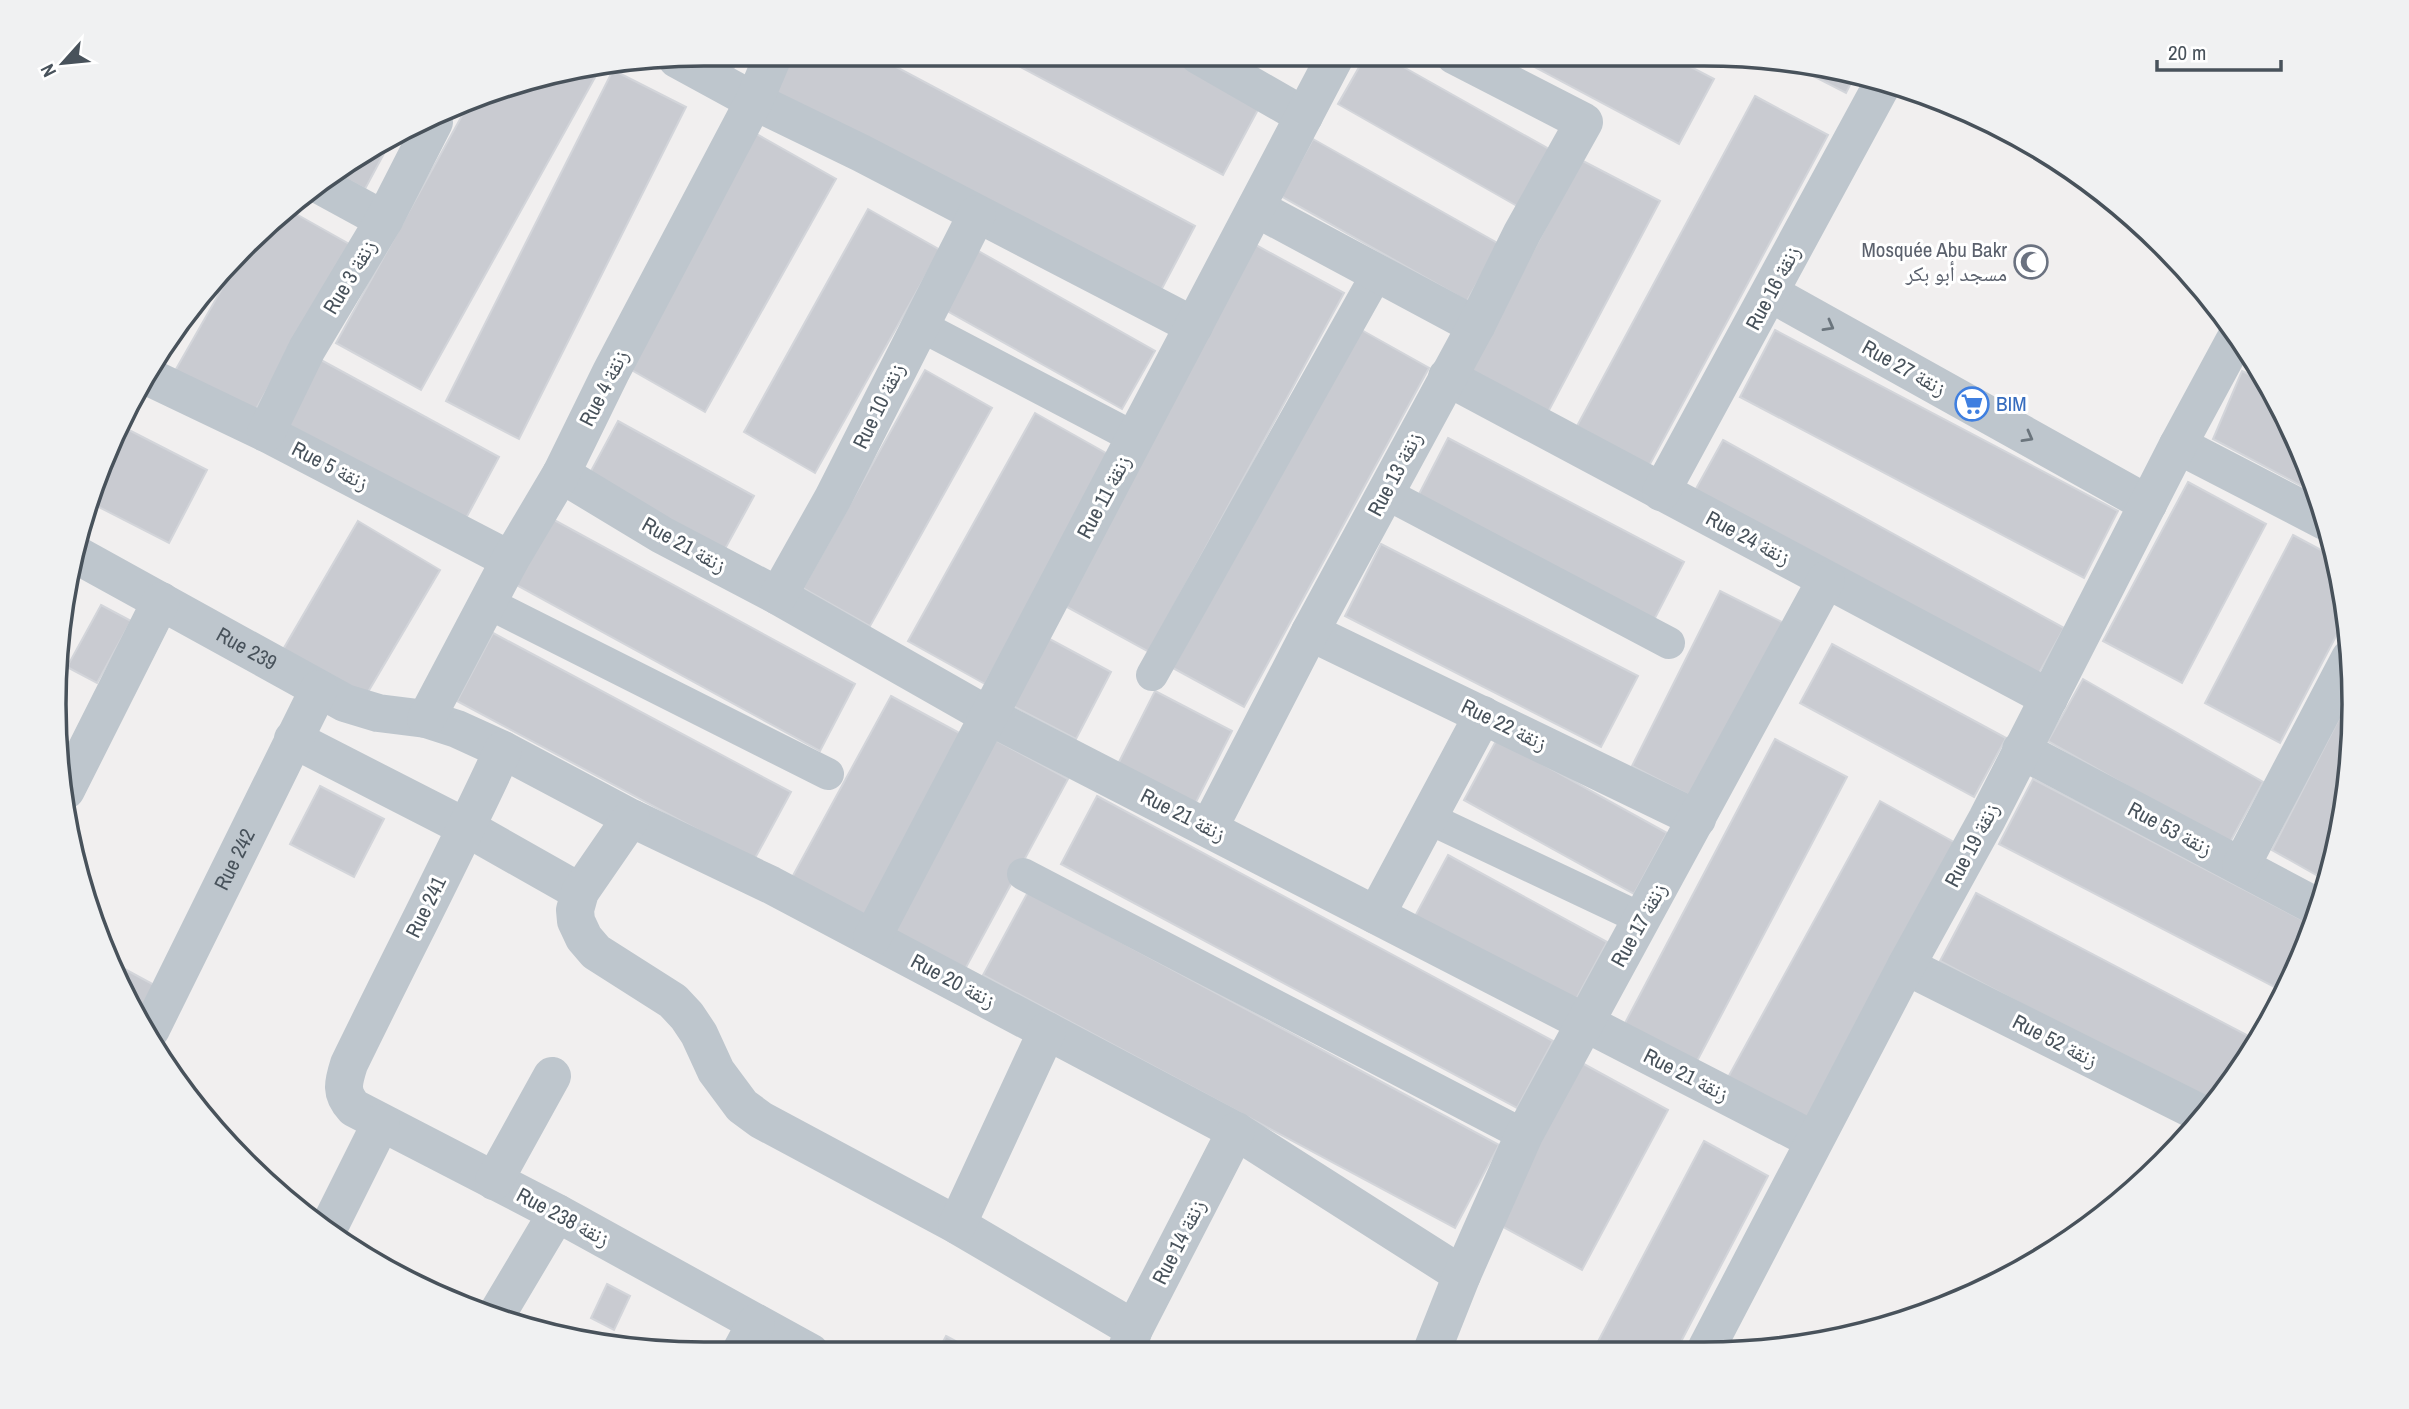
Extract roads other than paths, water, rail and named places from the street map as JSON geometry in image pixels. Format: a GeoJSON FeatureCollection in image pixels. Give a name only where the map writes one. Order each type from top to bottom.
{"type":"FeatureCollection","features":[{"type":"Feature","properties":{"kind":"street","name":"Rue 4 زنقة"},"geometry":{"type":"LineString","coordinates":[[426,719],[510,560],[561,474],[611,372],[754,101],[769,66]]}},
{"type":"Feature","properties":{"kind":"street"},"geometry":{"type":"LineString","coordinates":[[1217,66],[1304,116]]}},
{"type":"Feature","properties":{"kind":"street","name":"Rue 11 زنقة"},"geometry":{"type":"LineString","coordinates":[[872,938],[1330,66]]}},
{"type":"Feature","properties":{"kind":"street","name":"Rue 13 زنقة"},"geometry":{"type":"LineString","coordinates":[[1209,828],[1310,632],[1584,122],[1475,66]]}},
{"type":"Feature","properties":{"kind":"street"},"geometry":{"type":"LineString","coordinates":[[691,67],[1194,326]]}},
{"type":"Feature","properties":{"kind":"street","name":"Rue 16 زنقة"},"geometry":{"type":"LineString","coordinates":[[1661,492],[1880,91]]}},
{"type":"Feature","properties":{"kind":"street","name":"Rue 3 زنقة"},"geometry":{"type":"LineString","coordinates":[[266,433],[307,349],[384,220],[431,128]]}},
{"type":"Feature","properties":{"kind":"street"},"geometry":{"type":"LineString","coordinates":[[328,189],[384,220]]}},
{"type":"Feature","properties":{"kind":"street"},"geometry":{"type":"LineString","coordinates":[[1256,208],[1476,326]]}},
{"type":"Feature","properties":{"kind":"street","name":"Rue 10 زنقة"},"geometry":{"type":"LineString","coordinates":[[778,596],[833,498],[977,214]]}},
{"type":"Feature","properties":{"kind":"street"},"geometry":{"type":"LineString","coordinates":[[1152,675],[1378,272]]}},
{"type":"Feature","properties":{"kind":"street","name":"Rue 27 زنقة"},"geometry":{"type":"LineString","coordinates":[[1770,293],[2148,504]]}},
{"type":"Feature","properties":{"kind":"street"},"geometry":{"type":"LineString","coordinates":[[919,325],[1135,438]]}},
{"type":"Feature","properties":{"kind":"street","name":"Rue 19 زنقة"},"geometry":{"type":"LineString","coordinates":[[1710,1342],[1813,1140],[1987,819],[2232,345]]}},
{"type":"Feature","properties":{"kind":"street","name":"Rue 24 زنقة"},"geometry":{"type":"LineString","coordinates":[[1447,377],[2049,698]]}},
{"type":"Feature","properties":{"kind":"street","name":"Rue 5 زنقة"},"geometry":{"type":"LineString","coordinates":[[155,380],[266,433],[510,560]]}},
{"type":"Feature","properties":{"kind":"street"},"geometry":{"type":"LineString","coordinates":[[2178,445],[2314,515]]}},
{"type":"Feature","properties":{"kind":"street","name":"Rue 21 زنقة"},"geometry":{"type":"LineString","coordinates":[[561,474],[662,535],[778,596],[989,716],[1813,1140]]}},
{"type":"Feature","properties":{"kind":"street"},"geometry":{"type":"LineString","coordinates":[[1385,493],[1669,643]]}},
{"type":"Feature","properties":{"kind":"street","name":"Rue 239"},"geometry":{"type":"LineString","coordinates":[[84,559],[319,689],[359,708],[426,719]]}},
{"type":"Feature","properties":{"kind":"street","name":"Rue 17 زنقة"},"geometry":{"type":"LineString","coordinates":[[1462,1275],[1524,1135],[1826,580]]}},
{"type":"Feature","properties":{"kind":"street"},"geometry":{"type":"LineString","coordinates":[[71,780],[161,601]]}},
{"type":"Feature","properties":{"kind":"street"},"geometry":{"type":"LineString","coordinates":[[488,603],[828,774]]}},
{"type":"Feature","properties":{"kind":"street","name":"Rue 22 زنقة"},"geometry":{"type":"LineString","coordinates":[[1310,632],[1696,819]]}},
{"type":"Feature","properties":{"kind":"street"},"geometry":{"type":"LineString","coordinates":[[2241,866],[2341,675]]}},
{"type":"Feature","properties":{"kind":"street","name":"Rue 242"},"geometry":{"type":"LineString","coordinates":[[153,1025],[319,689]]}},
{"type":"Feature","properties":{"kind":"street"},"geometry":{"type":"LineString","coordinates":[[1376,915],[1483,715]]}},
{"type":"Feature","properties":{"kind":"street","name":"Rue 20 زنقة"},"geometry":{"type":"LineString","coordinates":[[426,719],[503,750],[631,818],[771,885],[1236,1131],[1462,1275]]}},
{"type":"Feature","properties":{"kind":"street"},"geometry":{"type":"LineString","coordinates":[[293,739],[467,828],[580,892]]}},
{"type":"Feature","properties":{"kind":"street","name":"Rue 241"},"geometry":{"type":"LineString","coordinates":[[349,1064],[503,750]]}},
{"type":"Feature","properties":{"kind":"street","name":"Rue 53 زنقة"},"geometry":{"type":"LineString","coordinates":[[2021,750],[2311,904]]}},
{"type":"Feature","properties":{"kind":"street"},"geometry":{"type":"LineString","coordinates":[[631,818],[580,892],[575,910],[576,921],[583,938],[596,952],[673,1001],[687,1016],[699,1034],[716,1071],[742,1106],[761,1120],[957,1224],[1130,1341]]}},
{"type":"Feature","properties":{"kind":"street"},"geometry":{"type":"LineString","coordinates":[[1428,818],[1642,919]]}},
{"type":"Feature","properties":{"kind":"street"},"geometry":{"type":"LineString","coordinates":[[1023,874],[1524,1135]]}},
{"type":"Feature","properties":{"kind":"street","name":"Rue 52 زنقة"},"geometry":{"type":"LineString","coordinates":[[1906,966],[2196,1111]]}},
{"type":"Feature","properties":{"kind":"street"},"geometry":{"type":"LineString","coordinates":[[957,1224],[1047,1031]]}},
{"type":"Feature","properties":{"kind":"street","name":"Rue 238 زنقة"},"geometry":{"type":"LineString","coordinates":[[349,1064],[342,1087],[355,1108],[557,1213],[748,1338]]}},
{"type":"Feature","properties":{"kind":"street"},"geometry":{"type":"LineString","coordinates":[[494,1181],[552,1076]]}},
{"type":"Feature","properties":{"kind":"street"},"geometry":{"type":"LineString","coordinates":[[332,1222],[381,1123]]}},
{"type":"Feature","properties":{"kind":"street","name":"Rue 14 زنقة"},"geometry":{"type":"LineString","coordinates":[[1130,1341],[1236,1131]]}},
{"type":"Feature","properties":{"kind":"street"},"geometry":{"type":"LineString","coordinates":[[500,1309],[557,1213]]}},
{"type":"Feature","properties":{"kind":"street"},"geometry":{"type":"LineString","coordinates":[[1435,1342],[1462,1275]]}},
{"type":"Feature","properties":{"kind":"place","name":"Mosquée Abu Bakr مسجد أبو بكر"},"geometry":{"type":"Point","coordinates":[2031,262]}},
{"type":"Feature","properties":{"kind":"place","name":"BIM"},"geometry":{"type":"Point","coordinates":[1972,404]}}]}
